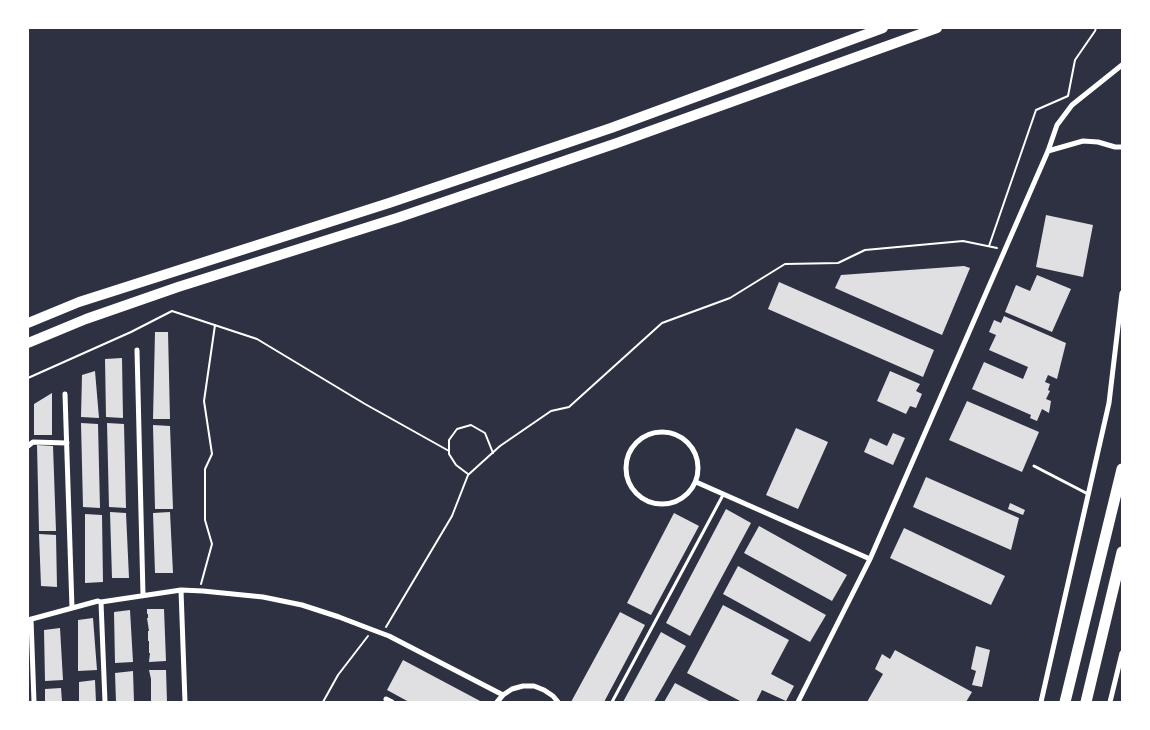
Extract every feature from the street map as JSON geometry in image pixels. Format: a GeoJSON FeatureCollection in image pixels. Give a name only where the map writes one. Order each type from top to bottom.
{"type":"FeatureCollection","features":[{"type":"Feature","properties":{"kind":"highway"},"geometry":{"type":"LineString","coordinates":[[1065,702],[1122,469]]}},
{"type":"Feature","properties":{"kind":"highway"},"geometry":{"type":"LineString","coordinates":[[1086,702],[1122,552]]}},
{"type":"Feature","properties":{"kind":"main road"},"geometry":{"type":"LineString","coordinates":[[28,322],[80,302],[389,203],[611,128],[883,28]]}},
{"type":"Feature","properties":{"kind":"main road"},"geometry":{"type":"LineString","coordinates":[[28,343],[86,319],[178,287],[398,218],[617,143],[937,28]]}},
{"type":"Feature","properties":{"kind":"street"},"geometry":{"type":"LineString","coordinates":[[798,702],[870,559],[1048,151],[1057,125],[1072,106],[1122,65]]}},
{"type":"Feature","properties":{"kind":"street"},"geometry":{"type":"LineString","coordinates":[[1048,151],[1084,141],[1122,147]]}},
{"type":"Feature","properties":{"kind":"street"},"geometry":{"type":"LineString","coordinates":[[1041,702],[1109,403],[1122,293]]}},
{"type":"Feature","properties":{"kind":"street"},"geometry":{"type":"LineString","coordinates":[[137,350],[143,596]]}},
{"type":"Feature","properties":{"kind":"street"},"geometry":{"type":"LineString","coordinates":[[65,394],[72,608]]}},
{"type":"Feature","properties":{"kind":"street"},"geometry":{"type":"LineString","coordinates":[[652,432],[669,432],[684,438],[694,450],[699,466],[696,482],[686,496],[672,503],[655,504],[640,497],[630,485],[625,469],[628,453],[638,440],[652,432]]}},
{"type":"Feature","properties":{"kind":"street"},"geometry":{"type":"LineString","coordinates":[[28,446],[33,442],[67,443]]}},
{"type":"Feature","properties":{"kind":"street"},"geometry":{"type":"LineString","coordinates":[[696,482],[870,559]]}},
{"type":"Feature","properties":{"kind":"street"},"geometry":{"type":"LineString","coordinates":[[181,590],[185,702]]}},
{"type":"Feature","properties":{"kind":"street"},"geometry":{"type":"LineString","coordinates":[[34,702],[29,619],[98,602],[181,590],[263,596],[302,605],[339,617],[382,633],[503,695]]}},
{"type":"Feature","properties":{"kind":"street"},"geometry":{"type":"LineString","coordinates":[[101,602],[105,702]]}},
{"type":"Feature","properties":{"kind":"street"},"geometry":{"type":"LineString","coordinates":[[1110,702],[1122,653]]}},
{"type":"Feature","properties":{"kind":"street"},"geometry":{"type":"LineString","coordinates":[[497,702],[512,688],[523,686],[534,686],[544,690],[558,702]]}},
{"type":"Feature","properties":{"kind":"street"},"geometry":{"type":"LineString","coordinates":[[386,699],[392,702]]}},
{"type":"Feature","properties":{"kind":"lane"},"geometry":{"type":"LineString","coordinates":[[1034,466],[1089,495]]}},
{"type":"Feature","properties":{"kind":"lane"},"geometry":{"type":"LineString","coordinates":[[612,702],[723,495]]}},
{"type":"Feature","properties":{"kind":"path"},"geometry":{"type":"LineString","coordinates":[[989,246],[1036,110],[1068,96],[1075,60],[1096,28]]}},
{"type":"Feature","properties":{"kind":"path"},"geometry":{"type":"LineString","coordinates":[[382,633],[452,516],[468,475],[500,446],[552,411],[569,407],[662,323],[730,298],[785,264],[838,263],[865,250],[904,246],[963,242],[1005,249]]}},
{"type":"Feature","properties":{"kind":"path"},"geometry":{"type":"LineString","coordinates":[[28,378],[131,332],[172,310],[257,339],[365,404],[449,451]]}},
{"type":"Feature","properties":{"kind":"path"},"geometry":{"type":"LineString","coordinates":[[199,591],[212,544],[205,520],[205,469],[212,454],[204,401],[216,325]]}},
{"type":"Feature","properties":{"kind":"path"},"geometry":{"type":"LineString","coordinates":[[468,475],[456,465],[449,454],[449,440],[457,429],[471,425],[485,433],[493,453]]}},
{"type":"Feature","properties":{"kind":"path"},"geometry":{"type":"LineString","coordinates":[[323,702],[338,675],[373,630]]}},
{"type":"Feature","properties":{"kind":"building"},"geometry":{"type":"Polygon","coordinates":[[[1046,215],[1093,225],[1083,277],[1036,267],[1046,215]]]}},
{"type":"Feature","properties":{"kind":"building"},"geometry":{"type":"Polygon","coordinates":[[[964,266],[970,268],[942,335],[835,288],[841,275],[964,266]]]}},
{"type":"Feature","properties":{"kind":"building"},"geometry":{"type":"Polygon","coordinates":[[[1037,275],[1071,289],[1052,332],[1005,312],[1016,285],[1030,291],[1037,275]]]}},
{"type":"Feature","properties":{"kind":"building"},"geometry":{"type":"Polygon","coordinates":[[[779,282],[934,350],[923,377],[768,309],[779,282]]]}},
{"type":"Feature","properties":{"kind":"building"},"geometry":{"type":"Polygon","coordinates":[[[1004,316],[1066,343],[1057,379],[1048,375],[1045,382],[1050,384],[1048,390],[1050,391],[1046,399],[1051,401],[1049,413],[1042,409],[1037,421],[1030,418],[1031,415],[972,389],[984,362],[1023,379],[1028,367],[989,350],[996,335],[989,332],[994,320],[1001,323],[1004,316]]]}},
{"type":"Feature","properties":{"kind":"building"},"geometry":{"type":"Polygon","coordinates":[[[155,332],[168,332],[170,419],[153,419],[155,332]]]}},
{"type":"Feature","properties":{"kind":"building"},"geometry":{"type":"Polygon","coordinates":[[[122,358],[123,418],[106,417],[105,359],[122,358]]]}},
{"type":"Feature","properties":{"kind":"building"},"geometry":{"type":"Polygon","coordinates":[[[95,371],[99,418],[81,417],[82,375],[95,371]]]}},
{"type":"Feature","properties":{"kind":"building"},"geometry":{"type":"Polygon","coordinates":[[[890,371],[920,384],[916,391],[922,394],[916,408],[910,406],[906,414],[877,401],[890,371]]]}},
{"type":"Feature","properties":{"kind":"building"},"geometry":{"type":"Polygon","coordinates":[[[52,393],[52,435],[34,435],[34,404],[52,393]]]}},
{"type":"Feature","properties":{"kind":"building"},"geometry":{"type":"Polygon","coordinates":[[[967,401],[1039,432],[1022,472],[949,440],[967,401]]]}},
{"type":"Feature","properties":{"kind":"building"},"geometry":{"type":"Polygon","coordinates":[[[81,423],[98,424],[100,508],[83,507],[81,423]]]}},
{"type":"Feature","properties":{"kind":"building"},"geometry":{"type":"Polygon","coordinates":[[[107,423],[124,424],[126,508],[109,507],[107,423]]]}},
{"type":"Feature","properties":{"kind":"building"},"geometry":{"type":"Polygon","coordinates":[[[153,425],[170,426],[173,509],[155,509],[153,425]]]}},
{"type":"Feature","properties":{"kind":"building"},"geometry":{"type":"Polygon","coordinates":[[[796,428],[828,442],[798,509],[766,495],[796,428]]]}},
{"type":"Feature","properties":{"kind":"building"},"geometry":{"type":"Polygon","coordinates":[[[893,433],[905,438],[893,465],[864,452],[870,438],[887,446],[893,433]]]}},
{"type":"Feature","properties":{"kind":"building"},"geometry":{"type":"Polygon","coordinates":[[[37,445],[53,446],[56,531],[39,531],[37,445]]]}},
{"type":"Feature","properties":{"kind":"building"},"geometry":{"type":"Polygon","coordinates":[[[926,477],[1019,518],[1011,550],[913,507],[926,477]]]}},
{"type":"Feature","properties":{"kind":"building"},"geometry":{"type":"Polygon","coordinates":[[[1010,503],[1025,510],[1023,515],[1008,509],[1010,503]]]}},
{"type":"Feature","properties":{"kind":"building"},"geometry":{"type":"Polygon","coordinates":[[[726,509],[751,523],[690,636],[666,623],[726,509]]]}},
{"type":"Feature","properties":{"kind":"building"},"geometry":{"type":"Polygon","coordinates":[[[110,512],[126,513],[129,578],[112,578],[110,512]]]}},
{"type":"Feature","properties":{"kind":"building"},"geometry":{"type":"Polygon","coordinates":[[[170,512],[173,573],[155,573],[153,513],[170,512]]]}},
{"type":"Feature","properties":{"kind":"building"},"geometry":{"type":"Polygon","coordinates":[[[674,513],[699,526],[651,615],[627,603],[674,513]]]}},
{"type":"Feature","properties":{"kind":"building"},"geometry":{"type":"Polygon","coordinates":[[[85,514],[102,515],[103,582],[85,583],[85,514]]]}},
{"type":"Feature","properties":{"kind":"building"},"geometry":{"type":"Polygon","coordinates":[[[759,526],[847,575],[832,601],[744,553],[759,526]]]}},
{"type":"Feature","properties":{"kind":"building"},"geometry":{"type":"Polygon","coordinates":[[[904,528],[1005,576],[991,605],[890,558],[904,528]]]}},
{"type":"Feature","properties":{"kind":"building"},"geometry":{"type":"Polygon","coordinates":[[[39,534],[56,535],[57,587],[41,586],[39,534]]]}},
{"type":"Feature","properties":{"kind":"building"},"geometry":{"type":"Polygon","coordinates":[[[738,566],[826,615],[810,642],[723,594],[738,566]]]}},
{"type":"Feature","properties":{"kind":"building"},"geometry":{"type":"Polygon","coordinates":[[[723,605],[789,640],[771,674],[794,686],[786,701],[762,690],[756,702],[742,702],[687,673],[723,605]]]}},
{"type":"Feature","properties":{"kind":"building"},"geometry":{"type":"Polygon","coordinates":[[[147,609],[164,609],[166,661],[149,662],[147,609]]]}},
{"type":"Feature","properties":{"kind":"building"},"geometry":{"type":"Polygon","coordinates":[[[130,610],[133,662],[115,663],[114,612],[130,610]]]}},
{"type":"Feature","properties":{"kind":"building"},"geometry":{"type":"Polygon","coordinates":[[[620,612],[645,625],[604,702],[571,702],[620,612]]]}},
{"type":"Feature","properties":{"kind":"building"},"geometry":{"type":"Polygon","coordinates":[[[93,618],[97,670],[78,671],[78,620],[93,618]]]}},
{"type":"Feature","properties":{"kind":"building"},"geometry":{"type":"Polygon","coordinates":[[[60,628],[63,680],[45,681],[44,630],[60,628]]]}},
{"type":"Feature","properties":{"kind":"building"},"geometry":{"type":"Polygon","coordinates":[[[661,632],[686,646],[654,702],[623,702],[661,632]]]}},
{"type":"Feature","properties":{"kind":"building"},"geometry":{"type":"Polygon","coordinates":[[[976,646],[990,650],[982,687],[972,685],[976,671],[971,669],[976,646]]]}},
{"type":"Feature","properties":{"kind":"building"},"geometry":{"type":"Polygon","coordinates":[[[895,650],[972,692],[966,702],[867,702],[883,674],[875,669],[882,654],[890,659],[895,650]]]}},
{"type":"Feature","properties":{"kind":"building"},"geometry":{"type":"Polygon","coordinates":[[[403,660],[482,702],[409,702],[387,690],[403,660]]]}},
{"type":"Feature","properties":{"kind":"building"},"geometry":{"type":"Polygon","coordinates":[[[149,670],[166,670],[167,702],[151,702],[149,670]]]}},
{"type":"Feature","properties":{"kind":"building"},"geometry":{"type":"Polygon","coordinates":[[[133,671],[134,702],[116,702],[115,673],[133,671]]]}},
{"type":"Feature","properties":{"kind":"building"},"geometry":{"type":"Polygon","coordinates":[[[95,680],[96,702],[79,702],[79,682],[95,680]]]}},
{"type":"Feature","properties":{"kind":"building"},"geometry":{"type":"Polygon","coordinates":[[[675,683],[711,702],[664,702],[675,683]]]}},
{"type":"Feature","properties":{"kind":"building"},"geometry":{"type":"Polygon","coordinates":[[[61,688],[62,702],[45,702],[45,689],[61,688]]]}}]}
